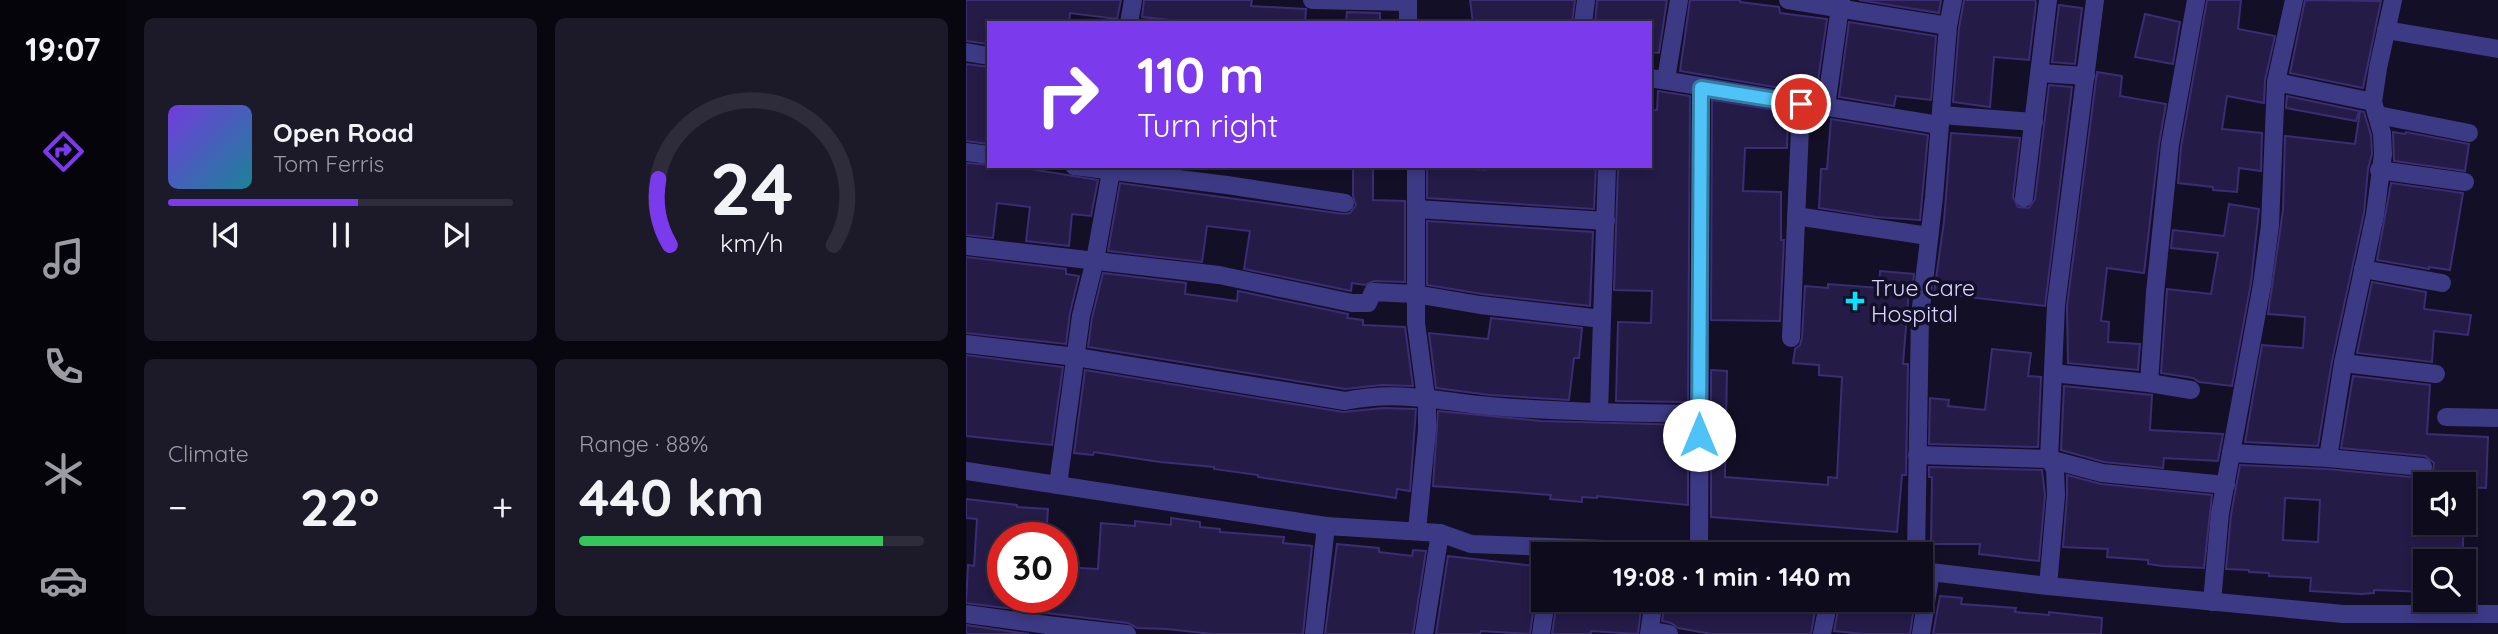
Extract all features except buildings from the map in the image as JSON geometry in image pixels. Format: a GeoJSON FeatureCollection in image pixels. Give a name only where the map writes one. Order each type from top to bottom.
{"type":"FeatureCollection","features":[{"type":"Feature","properties":{"kind":"street"},"geometry":{"type":"LineString","coordinates":[[1129,21],[1133,0]]}},
{"type":"Feature","properties":{"kind":"street"},"geometry":{"type":"LineString","coordinates":[[1312,0],[1408,1],[1408,21]]}},
{"type":"Feature","properties":{"kind":"street"},"geometry":{"type":"LineString","coordinates":[[1583,21],[1586,0]]}},
{"type":"Feature","properties":{"kind":"street"},"geometry":{"type":"LineString","coordinates":[[1679,0],[1658,79],[1801,104],[1940,120],[2034,122]]}},
{"type":"Feature","properties":{"kind":"street"},"geometry":{"type":"LineString","coordinates":[[1788,0],[1841,4],[1948,26]]}},
{"type":"Feature","properties":{"kind":"street"},"geometry":{"type":"LineString","coordinates":[[1916,542],[1920,316],[1934,197],[1948,26],[1953,0]]}},
{"type":"Feature","properties":{"kind":"street"},"geometry":{"type":"LineString","coordinates":[[2024,198],[2048,0]]}},
{"type":"Feature","properties":{"kind":"street"},"geometry":{"type":"LineString","coordinates":[[2048,586],[2056,495],[2055,469],[2049,459],[2056,305],[2095,0]]}},
{"type":"Feature","properties":{"kind":"street"},"geometry":{"type":"LineString","coordinates":[[2149,383],[2154,293],[2170,145],[2196,0]]}},
{"type":"Feature","properties":{"kind":"street"},"geometry":{"type":"LineString","coordinates":[[2212,602],[2220,513],[2262,285],[2268,237],[2277,82],[2294,0]]}},
{"type":"Feature","properties":{"kind":"street"},"geometry":{"type":"LineString","coordinates":[[2328,458],[2343,363],[2375,215],[2383,154],[2382,133],[2375,109],[2393,0]]}},
{"type":"Feature","properties":{"kind":"street"},"geometry":{"type":"LineString","coordinates":[[1826,106],[1841,4]]}},
{"type":"Feature","properties":{"kind":"street"},"geometry":{"type":"LineString","coordinates":[[2386,30],[2498,49]]}},
{"type":"Feature","properties":{"kind":"street"},"geometry":{"type":"LineString","coordinates":[[966,52],[987,55]]}},
{"type":"Feature","properties":{"kind":"street"},"geometry":{"type":"LineString","coordinates":[[2040,73],[2086,76]]}},
{"type":"Feature","properties":{"kind":"street"},"geometry":{"type":"LineString","coordinates":[[2277,82],[2469,134]]}},
{"type":"Feature","properties":{"kind":"street"},"geometry":{"type":"LineString","coordinates":[[1699,542],[1701,88]]}},
{"type":"Feature","properties":{"kind":"street"},"geometry":{"type":"LineString","coordinates":[[1791,338],[1801,104]]}},
{"type":"Feature","properties":{"kind":"street"},"geometry":{"type":"LineString","coordinates":[[966,152],[987,155]]}},
{"type":"Feature","properties":{"kind":"street"},"geometry":{"type":"LineString","coordinates":[[1416,168],[1416,323],[1427,430],[1418,530]]}},
{"type":"Feature","properties":{"kind":"street"},"geometry":{"type":"LineString","coordinates":[[1599,412],[1607,168]]}},
{"type":"Feature","properties":{"kind":"street"},"geometry":{"type":"LineString","coordinates":[[1058,485],[1081,316],[1095,260],[1112,169],[1345,203]]}},
{"type":"Feature","properties":{"kind":"street"},"geometry":{"type":"LineString","coordinates":[[2379,170],[2465,182]]}},
{"type":"Feature","properties":{"kind":"street"},"geometry":{"type":"LineString","coordinates":[[1417,209],[1606,220]]}},
{"type":"Feature","properties":{"kind":"street"},"geometry":{"type":"LineString","coordinates":[[1796,216],[1928,236]]}},
{"type":"Feature","properties":{"kind":"street"},"geometry":{"type":"LineString","coordinates":[[966,246],[1219,275],[1352,303],[1368,303],[1373,292],[1415,294],[1480,305],[1602,319]]}},
{"type":"Feature","properties":{"kind":"street"},"geometry":{"type":"LineString","coordinates":[[2363,269],[2441,283]]}},
{"type":"Feature","properties":{"kind":"street"},"geometry":{"type":"LineString","coordinates":[[966,344],[1076,358],[1345,401],[1384,395],[1425,397],[1488,406],[1699,414]]}},
{"type":"Feature","properties":{"kind":"street"},"geometry":{"type":"LineString","coordinates":[[2343,363],[2436,374]]}},
{"type":"Feature","properties":{"kind":"street"},"geometry":{"type":"LineString","coordinates":[[2053,373],[2191,390]]}},
{"type":"Feature","properties":{"kind":"street"},"geometry":{"type":"LineString","coordinates":[[2446,417],[2498,418]]}},
{"type":"Feature","properties":{"kind":"street"},"geometry":{"type":"LineString","coordinates":[[2231,453],[2423,467]]}},
{"type":"Feature","properties":{"kind":"street"},"geometry":{"type":"LineString","coordinates":[[1917,455],[2049,459],[2102,473],[2226,485]]}},
{"type":"Feature","properties":{"kind":"street"},"geometry":{"type":"LineString","coordinates":[[966,471],[1326,526],[1418,530],[1440,533],[1471,544],[1531,549]]}},
{"type":"Feature","properties":{"kind":"street"},"geometry":{"type":"LineString","coordinates":[[1314,634],[1326,526]]}},
{"type":"Feature","properties":{"kind":"street"},"geometry":{"type":"LineString","coordinates":[[1424,634],[1440,533]]}},
{"type":"Feature","properties":{"kind":"street"},"geometry":{"type":"LineString","coordinates":[[1933,572],[2048,586],[2343,614],[2498,614]]}},
{"type":"Feature","properties":{"kind":"street"},"geometry":{"type":"LineString","coordinates":[[1541,634],[1544,612]]}},
{"type":"Feature","properties":{"kind":"street"},"geometry":{"type":"LineString","coordinates":[[1652,612],[1650,632],[1669,634]]}},
{"type":"Feature","properties":{"kind":"street"},"geometry":{"type":"LineString","coordinates":[[1822,634],[1827,612]]}},
{"type":"Feature","properties":{"kind":"street"},"geometry":{"type":"LineString","coordinates":[[1922,634],[1923,612]]}},
{"type":"Feature","properties":{"kind":"street"},"geometry":{"type":"LineString","coordinates":[[966,614],[1055,630],[1127,634]]}},
{"type":"Feature","properties":{"kind":"place","name":"True Care Hospital"},"geometry":{"type":"Point","coordinates":[1855,301]}},
{"type":"Feature","properties":{"kind":"route"},"geometry":{"type":"LineString","coordinates":[[1699,435],[1701,88],[1801,104]]}}]}
